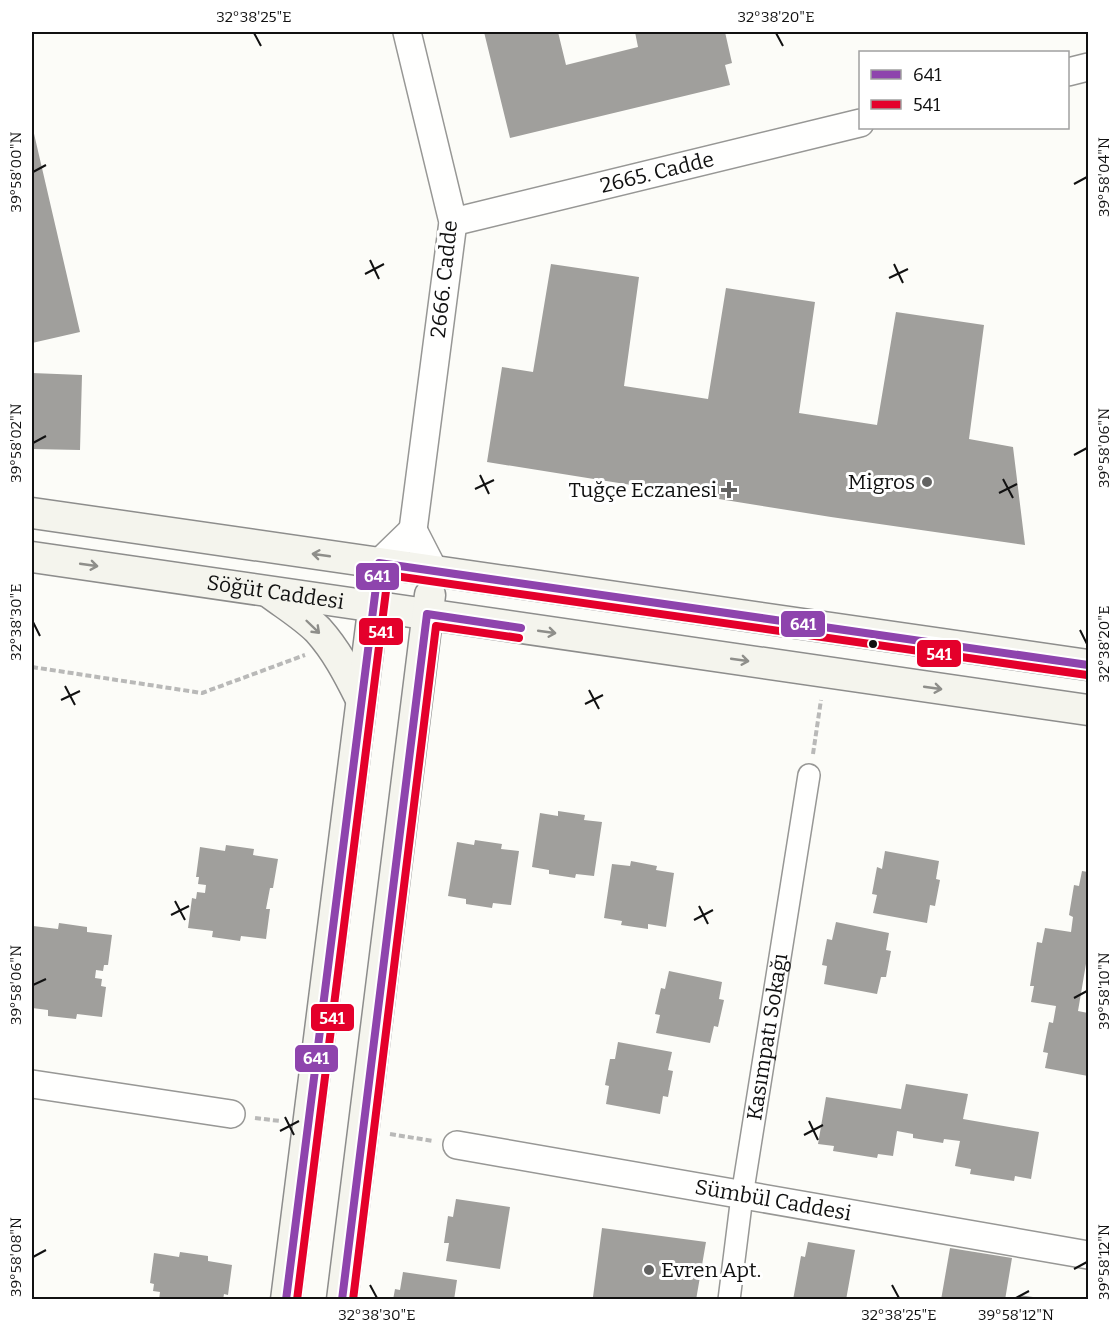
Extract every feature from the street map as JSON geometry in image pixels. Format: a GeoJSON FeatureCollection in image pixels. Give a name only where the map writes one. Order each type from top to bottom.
{"type":"FeatureCollection","features":[{"type":"Feature","properties":{"kind":"main road","name":"Söğüt Caddesi"},"geometry":{"type":"LineString","coordinates":[[32,513],[1089,665]]}},
{"type":"Feature","properties":{"kind":"main road","name":"Söğüt Caddesi"},"geometry":{"type":"LineString","coordinates":[[32,557],[1089,710]]}},
{"type":"Feature","properties":{"kind":"main road"},"geometry":{"type":"LineString","coordinates":[[286,1299],[360,697],[379,563]]}},
{"type":"Feature","properties":{"kind":"main road"},"geometry":{"type":"LineString","coordinates":[[342,1299],[434,571]]}},
{"type":"Feature","properties":{"kind":"main road"},"geometry":{"type":"LineString","coordinates":[[267,591],[309,623],[331,646],[344,665],[360,697]]}},
{"type":"Feature","properties":{"kind":"street","name":"2666. Cadde"},"geometry":{"type":"LineString","coordinates":[[407,32],[453,222],[413,530]]}},
{"type":"Feature","properties":{"kind":"street"},"geometry":{"type":"LineString","coordinates":[[1069,72],[1089,67]]}},
{"type":"Feature","properties":{"kind":"street","name":"2665. Cadde"},"geometry":{"type":"LineString","coordinates":[[453,222],[859,123]]}},
{"type":"Feature","properties":{"kind":"street"},"geometry":{"type":"LineString","coordinates":[[379,563],[413,530],[434,571]]}},
{"type":"Feature","properties":{"kind":"street","name":"Kasımpatı Sokağı"},"geometry":{"type":"LineString","coordinates":[[729,1299],[742,1196],[809,775]]}},
{"type":"Feature","properties":{"kind":"street"},"geometry":{"type":"LineString","coordinates":[[32,1084],[231,1114]]}},
{"type":"Feature","properties":{"kind":"street","name":"Sümbül Caddesi"},"geometry":{"type":"LineString","coordinates":[[457,1144],[1089,1256]]}},
{"type":"Feature","properties":{"kind":"path"},"geometry":{"type":"LineString","coordinates":[[32,667],[202,693],[331,646]]}},
{"type":"Feature","properties":{"kind":"path"},"geometry":{"type":"LineString","coordinates":[[809,775],[826,672]]}},
{"type":"Feature","properties":{"kind":"path"},"geometry":{"type":"LineString","coordinates":[[231,1114],[308,1125]]}},
{"type":"Feature","properties":{"kind":"path"},"geometry":{"type":"LineString","coordinates":[[363,1130],[457,1144]]}},
{"type":"Feature","properties":{"kind":"building"},"geometry":{"type":"Polygon","coordinates":[[[484,32],[558,32],[566,65],[638,47],[635,32],[725,32],[732,63],[725,65],[730,85],[510,138],[484,32]]]}},
{"type":"Feature","properties":{"kind":"building"},"geometry":{"type":"Polygon","coordinates":[[[32,125],[80,332],[32,343],[32,125]]]}},
{"type":"Feature","properties":{"kind":"building"},"geometry":{"type":"Polygon","coordinates":[[[551,264],[639,277],[624,386],[708,399],[726,288],[815,302],[799,413],[877,425],[896,312],[984,325],[969,439],[1013,447],[1025,545],[831,517],[487,462],[502,367],[533,372],[551,264]]]}},
{"type":"Feature","properties":{"kind":"building"},"geometry":{"type":"Polygon","coordinates":[[[32,373],[82,375],[80,450],[32,449],[32,373]]]}},
{"type":"Feature","properties":{"kind":"building"},"geometry":{"type":"Polygon","coordinates":[[[558,811],[585,815],[584,820],[602,822],[594,876],[576,874],[575,878],[549,874],[549,870],[532,867],[540,813],[558,816],[558,811]]]}},
{"type":"Feature","properties":{"kind":"building"},"geometry":{"type":"Polygon","coordinates":[[[475,840],[502,844],[501,849],[519,851],[511,905],[493,903],[492,908],[466,904],[466,899],[448,896],[457,842],[474,845],[475,840]]]}},
{"type":"Feature","properties":{"kind":"building"},"geometry":{"type":"Polygon","coordinates":[[[226,845],[254,849],[253,855],[278,859],[273,888],[270,888],[266,909],[270,909],[266,939],[241,936],[240,941],[212,937],[213,931],[188,928],[192,898],[196,899],[197,892],[205,893],[206,885],[198,884],[199,877],[196,877],[200,847],[225,851],[226,845]]]}},
{"type":"Feature","properties":{"kind":"building"},"geometry":{"type":"Polygon","coordinates":[[[885,851],[939,861],[936,879],[940,880],[935,906],[930,905],[927,923],[873,913],[877,895],[872,894],[877,867],[882,869],[885,851]]]}},
{"type":"Feature","properties":{"kind":"building"},"geometry":{"type":"Polygon","coordinates":[[[631,861],[657,866],[656,870],[674,873],[666,927],[648,924],[648,929],[621,925],[622,921],[604,918],[612,864],[630,866],[631,861]]]}},
{"type":"Feature","properties":{"kind":"building"},"geometry":{"type":"Polygon","coordinates":[[[1082,871],[1088,872],[1088,952],[1078,1011],[1088,1013],[1088,1076],[1045,1068],[1048,1053],[1043,1052],[1049,1022],[1053,1023],[1056,1006],[1031,1002],[1034,986],[1030,986],[1037,942],[1042,943],[1045,928],[1071,932],[1073,917],[1069,915],[1074,885],[1079,886],[1082,871]]]}},
{"type":"Feature","properties":{"kind":"building"},"geometry":{"type":"Polygon","coordinates":[[[836,922],[889,933],[886,950],[891,951],[886,977],[881,977],[877,994],[824,984],[827,966],[822,965],[827,939],[832,940],[836,922]]]}},
{"type":"Feature","properties":{"kind":"building"},"geometry":{"type":"Polygon","coordinates":[[[59,923],[87,927],[87,932],[112,935],[108,965],[104,965],[103,971],[96,970],[95,978],[102,979],[101,986],[106,987],[102,1017],[77,1014],[76,1019],[48,1016],[48,1010],[32,1008],[33,926],[58,929],[59,923]]]}},
{"type":"Feature","properties":{"kind":"building"},"geometry":{"type":"Polygon","coordinates":[[[669,971],[722,982],[719,999],[724,1000],[718,1027],[714,1026],[710,1043],[656,1033],[660,1015],[655,1014],[661,988],[665,989],[669,971]]]}},
{"type":"Feature","properties":{"kind":"building"},"geometry":{"type":"Polygon","coordinates":[[[618,1042],[672,1052],[668,1070],[673,1071],[668,1097],[663,1096],[660,1114],[606,1104],[609,1086],[605,1085],[610,1059],[615,1059],[618,1042]]]}},
{"type":"Feature","properties":{"kind":"building"},"geometry":{"type":"Polygon","coordinates":[[[906,1084],[968,1094],[963,1119],[1039,1132],[1031,1179],[1015,1176],[1014,1181],[970,1174],[971,1169],[955,1166],[960,1141],[944,1139],[943,1143],[913,1138],[913,1134],[897,1131],[893,1156],[878,1154],[877,1158],[833,1151],[834,1146],[818,1144],[826,1097],[901,1109],[906,1084]]]}},
{"type":"Feature","properties":{"kind":"building"},"geometry":{"type":"Polygon","coordinates":[[[456,1199],[510,1207],[500,1269],[446,1261],[449,1243],[444,1243],[448,1216],[453,1217],[456,1199]]]}},
{"type":"Feature","properties":{"kind":"building","name":"Evren Apt."},"geometry":{"type":"Polygon","coordinates":[[[602,1228],[706,1242],[696,1300],[609,1300],[593,1297],[602,1228]]]}},
{"type":"Feature","properties":{"kind":"building"},"geometry":{"type":"Polygon","coordinates":[[[808,1242],[855,1250],[846,1300],[793,1300],[801,1256],[805,1257],[808,1242]]]}},
{"type":"Feature","properties":{"kind":"building"},"geometry":{"type":"Polygon","coordinates":[[[950,1248],[1012,1258],[1005,1300],[941,1300],[950,1248]]]}},
{"type":"Feature","properties":{"kind":"building"},"geometry":{"type":"Polygon","coordinates":[[[180,1252],[208,1256],[208,1261],[232,1265],[228,1295],[224,1294],[223,1300],[159,1300],[160,1292],[153,1291],[154,1284],[150,1283],[154,1253],[179,1257],[180,1252]]]}},
{"type":"Feature","properties":{"kind":"building"},"geometry":{"type":"Polygon","coordinates":[[[403,1272],[457,1280],[454,1300],[393,1300],[395,1289],[400,1290],[403,1272]]]}},
{"type":"Feature","properties":{"kind":"building"},"geometry":{"type":"Polygon","coordinates":[[[1019,1295],[1040,1298],[1040,1300],[1018,1300],[1019,1295]]]}},
{"type":"Feature","properties":{"kind":"transit line","name":"641"},"geometry":{"type":"LineString","coordinates":[[286,1300],[379,563],[1088,665]]}},
{"type":"Feature","properties":{"kind":"transit line","name":"541"},"geometry":{"type":"LineString","coordinates":[[297,1300],[388,575],[1087,675]]}},
{"type":"Feature","properties":{"kind":"transit line","name":"641"},"geometry":{"type":"LineString","coordinates":[[342,1300],[427,614],[521,628]]}},
{"type":"Feature","properties":{"kind":"transit line","name":"541"},"geometry":{"type":"LineString","coordinates":[[353,1300],[436,626],[519,638]]}},
{"type":"Feature","properties":{"kind":"place","name":"Migros"},"geometry":{"type":"Point","coordinates":[927,482]}},
{"type":"Feature","properties":{"kind":"place","name":"Tuğçe Eczanesi"},"geometry":{"type":"Point","coordinates":[729,490]}},
{"type":"Feature","properties":{"kind":"place","name":"Evren Apt."},"geometry":{"type":"Point","coordinates":[649,1270]}}]}
